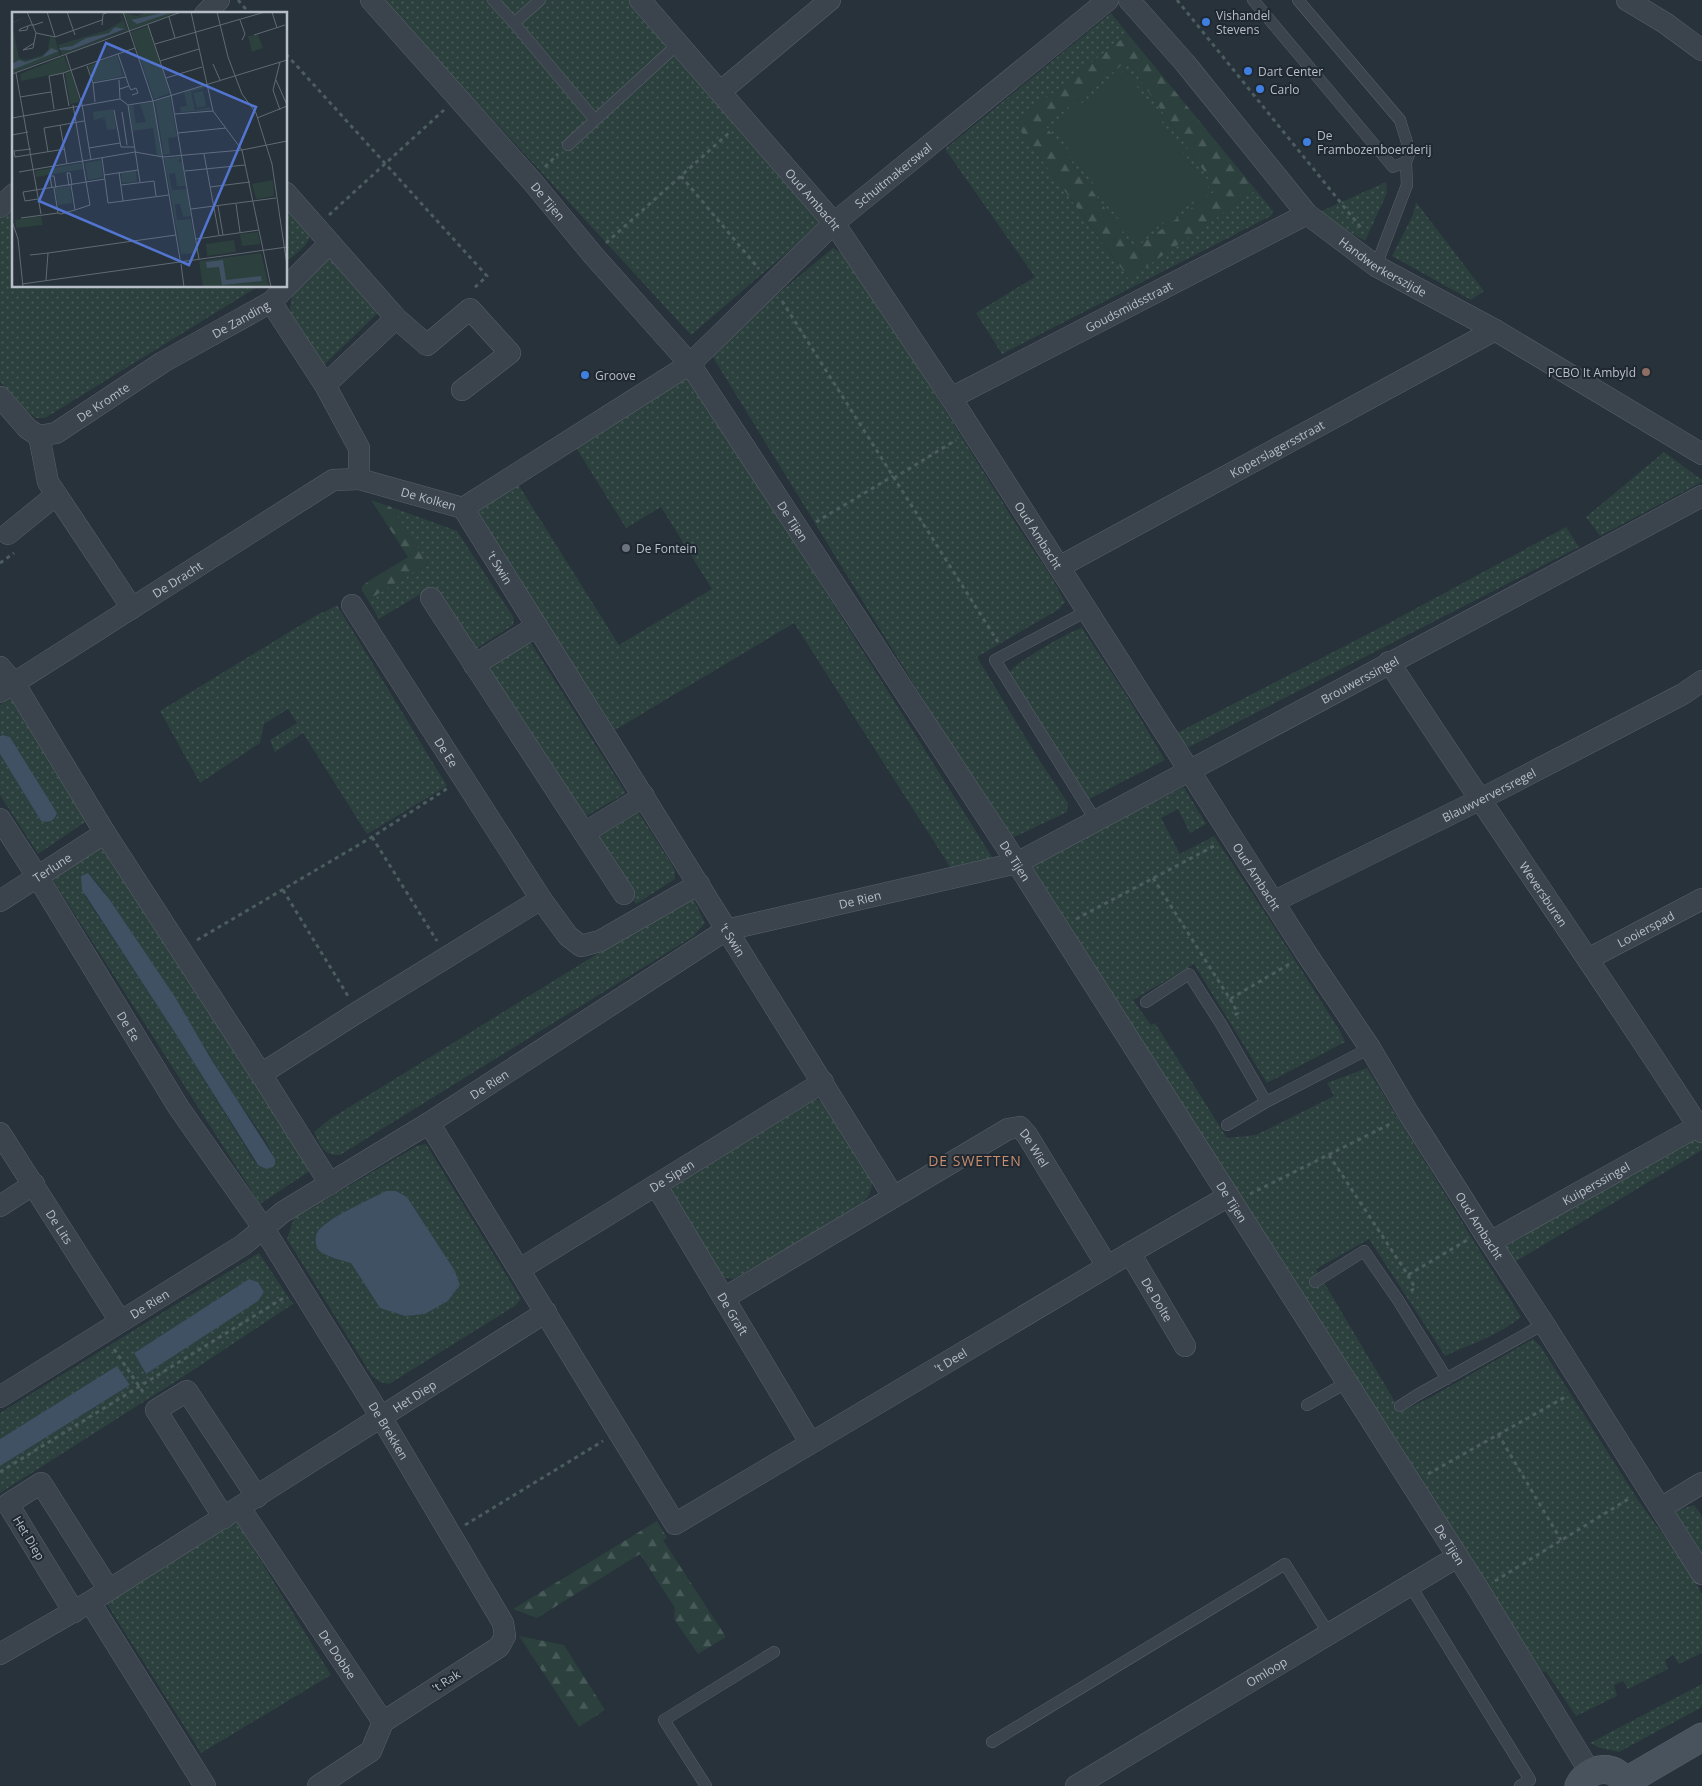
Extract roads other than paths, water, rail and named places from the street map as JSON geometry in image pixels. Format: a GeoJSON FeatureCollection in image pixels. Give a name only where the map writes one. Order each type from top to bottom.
{"type":"FeatureCollection","features":[{"type":"Feature","properties":{"kind":"street"},"geometry":{"type":"LineString","coordinates":[[206,12],[219,0]]}},
{"type":"Feature","properties":{"kind":"street","name":"De Tijen"},"geometry":{"type":"LineString","coordinates":[[371,0],[531,180],[593,255],[690,364],[1017,863],[1479,1590],[1585,1779]]}},
{"type":"Feature","properties":{"kind":"street","name":"Oud Ambacht"},"geometry":{"type":"LineString","coordinates":[[640,0],[834,222],[951,398],[1273,902],[1370,1048],[1486,1236],[1702,1574]]}},
{"type":"Feature","properties":{"kind":"street"},"geometry":{"type":"LineString","coordinates":[[720,92],[830,0]]}},
{"type":"Feature","properties":{"kind":"street","name":"Schuitmakerswal"},"geometry":{"type":"LineString","coordinates":[[690,364],[834,222],[1108,0]]}},
{"type":"Feature","properties":{"kind":"street","name":"Handwerkerszijde"},"geometry":{"type":"LineString","coordinates":[[1129,0],[1184,63],[1307,214],[1376,266],[1495,330],[1702,454]]}},
{"type":"Feature","properties":{"kind":"street"},"geometry":{"type":"LineString","coordinates":[[1627,0],[1665,23],[1702,50]]}},
{"type":"Feature","properties":{"kind":"street"},"geometry":{"type":"LineString","coordinates":[[288,195],[396,318],[427,345],[470,309],[510,353],[462,390]]}},
{"type":"Feature","properties":{"kind":"street"},"geometry":{"type":"LineString","coordinates":[[0,207],[12,196]]}},
{"type":"Feature","properties":{"kind":"street","name":"Goudsmidsstraat"},"geometry":{"type":"LineString","coordinates":[[951,398],[1307,214]]}},
{"type":"Feature","properties":{"kind":"street","name":"De Zanding"},"geometry":{"type":"LineString","coordinates":[[288,286],[330,243]]}},
{"type":"Feature","properties":{"kind":"street","name":"De Zanding"},"geometry":{"type":"LineString","coordinates":[[163,362],[272,302],[286,288]]}},
{"type":"Feature","properties":{"kind":"street"},"geometry":{"type":"LineString","coordinates":[[272,302],[325,385],[359,448],[359,479]]}},
{"type":"Feature","properties":{"kind":"street"},"geometry":{"type":"LineString","coordinates":[[325,385],[396,318]]}},
{"type":"Feature","properties":{"kind":"street","name":"Koperslagersstraat"},"geometry":{"type":"LineString","coordinates":[[1059,567],[1495,330]]}},
{"type":"Feature","properties":{"kind":"street","name":"De Kromte"},"geometry":{"type":"LineString","coordinates":[[40,436],[56,433],[163,362]]}},
{"type":"Feature","properties":{"kind":"street","name":"De Kolken"},"geometry":{"type":"LineString","coordinates":[[359,479],[463,508],[690,364]]}},
{"type":"Feature","properties":{"kind":"street"},"geometry":{"type":"LineString","coordinates":[[0,397],[28,429],[40,436],[48,482],[132,608]]}},
{"type":"Feature","properties":{"kind":"street","name":"De Dracht"},"geometry":{"type":"LineString","coordinates":[[7,688],[333,480],[359,479]]}},
{"type":"Feature","properties":{"kind":"street"},"geometry":{"type":"LineString","coordinates":[[8,534],[56,495]]}},
{"type":"Feature","properties":{"kind":"street","name":"Brouwerssingel"},"geometry":{"type":"LineString","coordinates":[[1017,863],[1702,496]]}},
{"type":"Feature","properties":{"kind":"street","name":"'t Swin"},"geometry":{"type":"LineString","coordinates":[[463,508],[823,1082]]}},
{"type":"Feature","properties":{"kind":"street"},"geometry":{"type":"LineString","coordinates":[[431,598],[624,894]]}},
{"type":"Feature","properties":{"kind":"street","name":"De Ee"},"geometry":{"type":"LineString","coordinates":[[352,604],[541,899],[568,936],[582,946],[600,941],[699,884]]}},
{"type":"Feature","properties":{"kind":"street"},"geometry":{"type":"LineString","coordinates":[[474,665],[537,626]]}},
{"type":"Feature","properties":{"kind":"street","name":"Weversburen"},"geometry":{"type":"LineString","coordinates":[[1389,662],[1479,800],[1701,1128]]}},
{"type":"Feature","properties":{"kind":"street"},"geometry":{"type":"LineString","coordinates":[[0,667],[7,688],[106,833],[262,1074],[330,1184]]}},
{"type":"Feature","properties":{"kind":"street","name":"Blauwverversregel"},"geometry":{"type":"LineString","coordinates":[[1273,902],[1479,800],[1683,694],[1702,681]]}},
{"type":"Feature","properties":{"kind":"street"},"geometry":{"type":"LineString","coordinates":[[584,833],[644,796]]}},
{"type":"Feature","properties":{"kind":"street","name":"De Ee"},"geometry":{"type":"LineString","coordinates":[[0,820],[37,876],[179,1108],[264,1229]]}},
{"type":"Feature","properties":{"kind":"street","name":"Terlune"},"geometry":{"type":"LineString","coordinates":[[0,901],[106,833]]}},
{"type":"Feature","properties":{"kind":"street","name":"De Rien"},"geometry":{"type":"LineString","coordinates":[[0,1397],[243,1245],[283,1212],[429,1123],[726,930],[1017,863]]}},
{"type":"Feature","properties":{"kind":"street"},"geometry":{"type":"LineString","coordinates":[[262,1074],[447,956],[541,899]]}},
{"type":"Feature","properties":{"kind":"street","name":"Looierspad"},"geometry":{"type":"LineString","coordinates":[[1588,959],[1702,899]]}},
{"type":"Feature","properties":{"kind":"street"},"geometry":{"type":"LineString","coordinates":[[823,1082],[893,1196]]}},
{"type":"Feature","properties":{"kind":"street","name":"De Sipen"},"geometry":{"type":"LineString","coordinates":[[520,1269],[823,1082]]}},
{"type":"Feature","properties":{"kind":"street"},"geometry":{"type":"LineString","coordinates":[[429,1123],[546,1312]]}},
{"type":"Feature","properties":{"kind":"street","name":"De Wiel"},"geometry":{"type":"LineString","coordinates":[[724,1298],[1008,1129],[1020,1128],[1027,1135],[1107,1266]]}},
{"type":"Feature","properties":{"kind":"street","name":"Kuiperssingel"},"geometry":{"type":"LineString","coordinates":[[1486,1236],[1701,1128]]}},
{"type":"Feature","properties":{"kind":"street","name":"De Lits"},"geometry":{"type":"LineString","coordinates":[[0,1133],[34,1184],[111,1327]]}},
{"type":"Feature","properties":{"kind":"street"},"geometry":{"type":"LineString","coordinates":[[0,1206],[34,1184]]}},
{"type":"Feature","properties":{"kind":"street","name":"De Graft"},"geometry":{"type":"LineString","coordinates":[[656,1185],[810,1442]]}},
{"type":"Feature","properties":{"kind":"street","name":"'t Deel"},"geometry":{"type":"LineString","coordinates":[[546,1312],[675,1524],[1107,1266],[1230,1200]]}},
{"type":"Feature","properties":{"kind":"street","name":"De Brekken"},"geometry":{"type":"LineString","coordinates":[[264,1229],[381,1417],[503,1623],[506,1636]]}},
{"type":"Feature","properties":{"kind":"street","name":"De Dolte"},"geometry":{"type":"LineString","coordinates":[[1130,1253],[1185,1346]]}},
{"type":"Feature","properties":{"kind":"street","name":"Het Diep"},"geometry":{"type":"LineString","coordinates":[[0,1654],[82,1607],[546,1312]]}},
{"type":"Feature","properties":{"kind":"street"},"geometry":{"type":"LineString","coordinates":[[186,1391],[240,1508],[156,1410],[186,1391]]}},
{"type":"Feature","properties":{"kind":"street","name":"Het Diep"},"geometry":{"type":"LineString","coordinates":[[82,1607],[8,1504],[41,1483],[109,1590]]}},
{"type":"Feature","properties":{"kind":"street"},"geometry":{"type":"LineString","coordinates":[[1661,1508],[1702,1483]]}},
{"type":"Feature","properties":{"kind":"street","name":"De Dobbe"},"geometry":{"type":"LineString","coordinates":[[240,1508],[383,1722]]}},
{"type":"Feature","properties":{"kind":"street","name":"Omloop"},"geometry":{"type":"LineString","coordinates":[[1076,1786],[1457,1557]]}},
{"type":"Feature","properties":{"kind":"street"},"geometry":{"type":"LineString","coordinates":[[82,1607],[205,1786]]}},
{"type":"Feature","properties":{"kind":"street","name":"'t Rak"},"geometry":{"type":"LineString","coordinates":[[383,1722],[499,1647],[506,1636]]}},
{"type":"Feature","properties":{"kind":"street"},"geometry":{"type":"LineString","coordinates":[[318,1786],[371,1751],[383,1722]]}},
{"type":"Feature","properties":{"kind":"street"},"geometry":{"type":"LineString","coordinates":[[1585,1779],[1600,1769],[1610,1770],[1619,1774],[1626,1784],[1702,1737]]}},
{"type":"Feature","properties":{"kind":"lane"},"geometry":{"type":"LineString","coordinates":[[493,0],[594,120]]}},
{"type":"Feature","properties":{"kind":"lane"},"geometry":{"type":"LineString","coordinates":[[514,23],[540,0]]}},
{"type":"Feature","properties":{"kind":"lane"},"geometry":{"type":"LineString","coordinates":[[1253,0],[1393,167],[1406,162]]}},
{"type":"Feature","properties":{"kind":"lane"},"geometry":{"type":"LineString","coordinates":[[1298,0],[1400,120],[1410,152],[1406,162],[1406,185],[1376,266]]}},
{"type":"Feature","properties":{"kind":"lane"},"geometry":{"type":"LineString","coordinates":[[568,145],[678,44]]}},
{"type":"Feature","properties":{"kind":"lane"},"geometry":{"type":"LineString","coordinates":[[1087,611],[995,660],[1096,822]]}},
{"type":"Feature","properties":{"kind":"lane"},"geometry":{"type":"LineString","coordinates":[[1146,1002],[1189,974],[1221,1024],[1266,1102]]}},
{"type":"Feature","properties":{"kind":"lane"},"geometry":{"type":"LineString","coordinates":[[1227,1125],[1266,1102],[1370,1048]]}},
{"type":"Feature","properties":{"kind":"lane"},"geometry":{"type":"LineString","coordinates":[[1315,1282],[1364,1251],[1398,1300],[1447,1379]]}},
{"type":"Feature","properties":{"kind":"lane"},"geometry":{"type":"LineString","coordinates":[[1400,1406],[1544,1324]]}},
{"type":"Feature","properties":{"kind":"lane"},"geometry":{"type":"LineString","coordinates":[[1307,1405],[1346,1383]]}},
{"type":"Feature","properties":{"kind":"lane"},"geometry":{"type":"LineString","coordinates":[[992,1742],[1285,1564],[1329,1634]]}},
{"type":"Feature","properties":{"kind":"lane"},"geometry":{"type":"LineString","coordinates":[[1410,1585],[1530,1780],[1520,1786]]}},
{"type":"Feature","properties":{"kind":"lane"},"geometry":{"type":"LineString","coordinates":[[706,1786],[664,1720],[774,1652]]}},
{"type":"Feature","properties":{"kind":"water"},"geometry":{"type":"Polygon","coordinates":[[[0,736],[10,737],[57,813],[51,821],[41,821],[0,754],[0,736]]]}},
{"type":"Feature","properties":{"kind":"water"},"geometry":{"type":"Polygon","coordinates":[[[88,873],[110,900],[175,997],[210,1057],[275,1159],[273,1167],[266,1169],[258,1165],[82,890],[81,876],[88,873]]]}},
{"type":"Feature","properties":{"kind":"water"},"geometry":{"type":"Polygon","coordinates":[[[386,1191],[396,1191],[407,1197],[455,1271],[460,1285],[448,1301],[425,1314],[405,1316],[380,1308],[351,1263],[324,1254],[316,1245],[318,1231],[330,1220],[386,1191]]]}},
{"type":"Feature","properties":{"kind":"water"},"geometry":{"type":"Polygon","coordinates":[[[249,1279],[258,1282],[264,1292],[258,1301],[146,1374],[134,1353],[249,1279]]]}},
{"type":"Feature","properties":{"kind":"water"},"geometry":{"type":"Polygon","coordinates":[[[117,1366],[130,1385],[0,1466],[0,1439],[117,1366]]]}},
{"type":"Feature","properties":{"kind":"place","name":"Vishandel Stevens"},"geometry":{"type":"Point","coordinates":[1206,22]}},
{"type":"Feature","properties":{"kind":"place","name":"Dart Center"},"geometry":{"type":"Point","coordinates":[1248,71]}},
{"type":"Feature","properties":{"kind":"place","name":"Carlo"},"geometry":{"type":"Point","coordinates":[1260,89]}},
{"type":"Feature","properties":{"kind":"place","name":"De Frambozenboerderij"},"geometry":{"type":"Point","coordinates":[1307,142]}},
{"type":"Feature","properties":{"kind":"place","name":"PCBO It Ambyld"},"geometry":{"type":"Point","coordinates":[1646,372]}},
{"type":"Feature","properties":{"kind":"place","name":"Groove"},"geometry":{"type":"Point","coordinates":[585,375]}},
{"type":"Feature","properties":{"kind":"place","name":"De Fontein"},"geometry":{"type":"Point","coordinates":[626,548]}},
{"type":"Feature","properties":{"kind":"district","name":"DE SWETTEN"},"geometry":{"type":"Point","coordinates":[975,1160]}}]}
